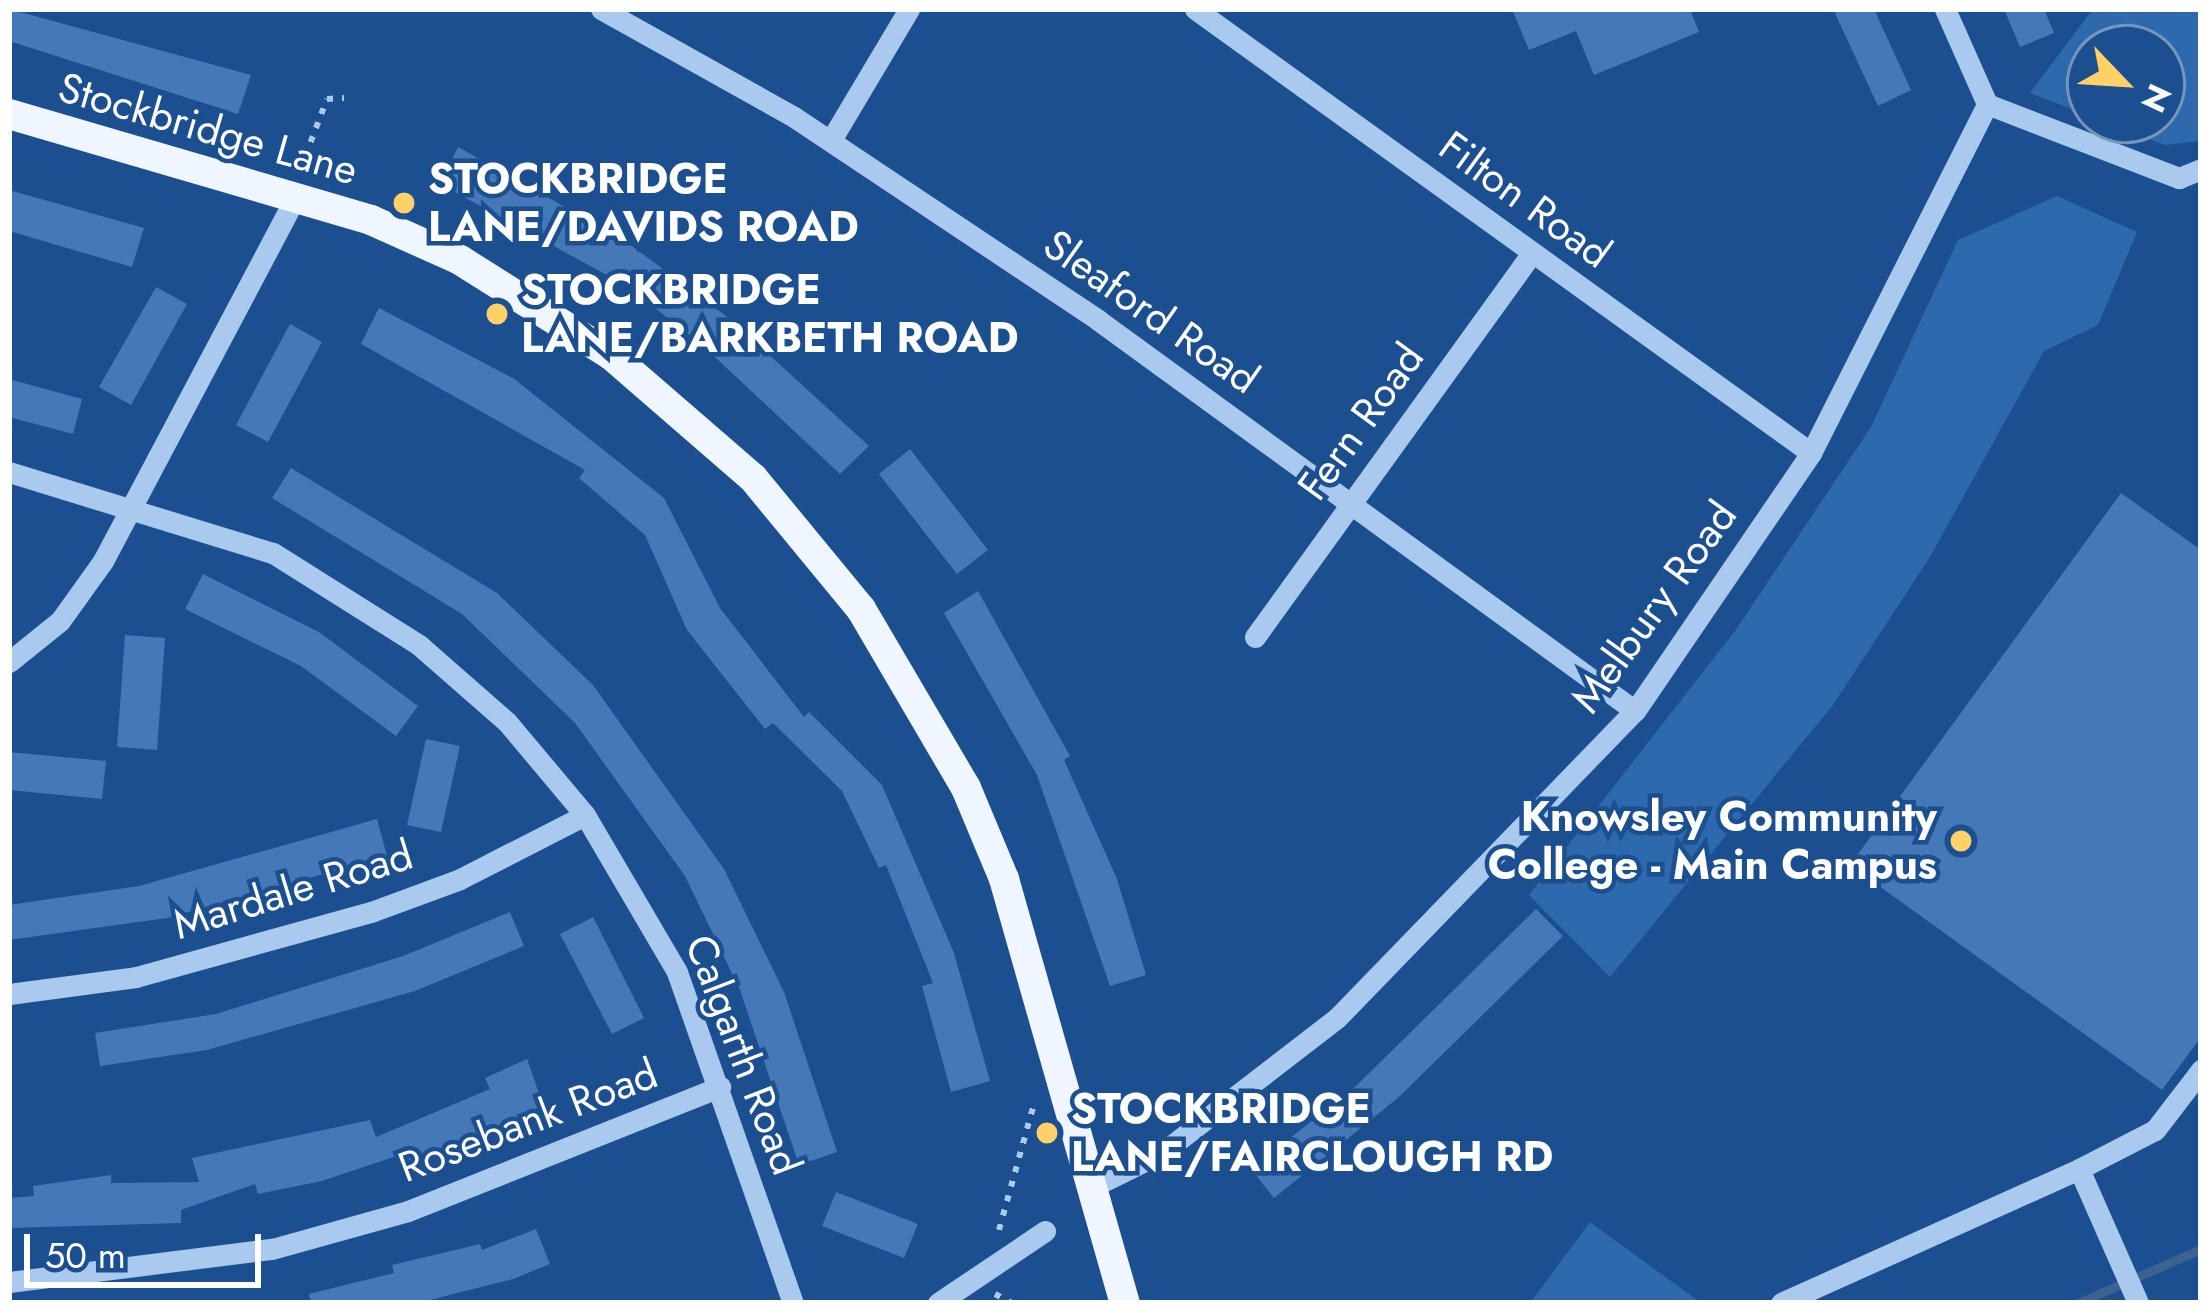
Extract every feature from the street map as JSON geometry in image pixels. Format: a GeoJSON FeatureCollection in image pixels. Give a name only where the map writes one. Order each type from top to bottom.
{"type":"FeatureCollection","features":[{"type":"Feature","properties":{"kind":"main road","name":"Stockbridge Lane"},"geometry":{"type":"LineString","coordinates":[[9,114],[293,202],[371,220],[538,306],[676,406],[795,524],[896,662],[966,788],[1004,879],[1125,1303]]}},
{"type":"Feature","properties":{"kind":"street","name":"Sleaford Road"},"geometry":{"type":"LineString","coordinates":[[602,9],[831,140],[1350,503],[1635,711]]}},
{"type":"Feature","properties":{"kind":"street"},"geometry":{"type":"LineString","coordinates":[[831,140],[909,9]]}},
{"type":"Feature","properties":{"kind":"street","name":"Filton Road"},"geometry":{"type":"LineString","coordinates":[[1195,9],[1810,453]]}},
{"type":"Feature","properties":{"kind":"street"},"geometry":{"type":"LineString","coordinates":[[1945,9],[1987,104],[2179,178],[2201,169]]}},
{"type":"Feature","properties":{"kind":"street","name":"Melbury Road"},"geometry":{"type":"LineString","coordinates":[[1092,1187],[1162,1152],[1337,1018],[1635,711],[1810,453],[1987,104]]}},
{"type":"Feature","properties":{"kind":"street"},"geometry":{"type":"LineString","coordinates":[[9,662],[60,621],[132,503],[293,202]]}},
{"type":"Feature","properties":{"kind":"street","name":"Fern Road"},"geometry":{"type":"LineString","coordinates":[[1255,637],[1532,253]]}},
{"type":"Feature","properties":{"kind":"street","name":"Calgarth Road"},"geometry":{"type":"LineString","coordinates":[[9,472],[132,503],[273,553],[401,633],[507,722],[585,815],[677,973],[793,1303]]}},
{"type":"Feature","properties":{"kind":"street","name":"Mardale Road"},"geometry":{"type":"LineString","coordinates":[[9,994],[136,977],[370,912],[460,879],[585,815]]}},
{"type":"Feature","properties":{"kind":"street"},"geometry":{"type":"LineString","coordinates":[[1780,1303],[2155,1130],[2201,1070]]}},
{"type":"Feature","properties":{"kind":"street","name":"Rosebank Road"},"geometry":{"type":"LineString","coordinates":[[9,1282],[272,1249],[408,1211],[720,1087]]}},
{"type":"Feature","properties":{"kind":"street"},"geometry":{"type":"LineString","coordinates":[[2079,1168],[2138,1303]]}},
{"type":"Feature","properties":{"kind":"street"},"geometry":{"type":"LineString","coordinates":[[938,1303],[1045,1231]]}},
{"type":"Feature","properties":{"kind":"path"},"geometry":{"type":"LineString","coordinates":[[293,202],[328,99],[344,98]]}},
{"type":"Feature","properties":{"kind":"path"},"geometry":{"type":"LineString","coordinates":[[986,1273],[1052,1043]]}},
{"type":"Feature","properties":{"kind":"shaded area"},"geometry":{"type":"Polygon","coordinates":[[[2093,9],[2201,9],[2201,141],[2186,143],[2186,24],[2082,24],[2093,9]]]}},
{"type":"Feature","properties":{"kind":"shaded area"},"geometry":{"type":"Polygon","coordinates":[[[2066,45],[2066,107],[2030,93],[2066,45]]]}},
{"type":"Feature","properties":{"kind":"shaded area"},"geometry":{"type":"Polygon","coordinates":[[[2057,196],[2137,232],[2098,325],[2044,351],[1930,557],[1833,705],[1610,977],[1529,895],[1735,631],[1871,427],[1958,240],[2057,196]]]}},
{"type":"Feature","properties":{"kind":"shaded area"},"geometry":{"type":"Polygon","coordinates":[[[1590,1222],[1701,1303],[1530,1303],[1590,1222]]]}},
{"type":"Feature","properties":{"kind":"building"},"geometry":{"type":"Polygon","coordinates":[[[9,9],[251,75],[238,114],[9,41],[9,9]]]}},
{"type":"Feature","properties":{"kind":"building"},"geometry":{"type":"Polygon","coordinates":[[[1512,9],[1690,9],[1699,32],[1594,75],[1576,31],[1529,50],[1512,9]]]}},
{"type":"Feature","properties":{"kind":"building"},"geometry":{"type":"Polygon","coordinates":[[[1833,9],[1874,9],[1911,90],[1878,106],[1833,9]]]}},
{"type":"Feature","properties":{"kind":"building"},"geometry":{"type":"Polygon","coordinates":[[[2004,9],[2044,9],[2054,33],[2020,47],[2004,9]]]}},
{"type":"Feature","properties":{"kind":"building"},"geometry":{"type":"Polygon","coordinates":[[[458,147],[624,240],[730,319],[869,446],[840,474],[700,343],[625,285],[440,184],[458,147]]]}},
{"type":"Feature","properties":{"kind":"building"},"geometry":{"type":"Polygon","coordinates":[[[9,190],[144,228],[132,267],[9,231],[9,190]]]}},
{"type":"Feature","properties":{"kind":"building"},"geometry":{"type":"Polygon","coordinates":[[[156,287],[187,304],[131,405],[99,387],[156,287]]]}},
{"type":"Feature","properties":{"kind":"building"},"geometry":{"type":"Polygon","coordinates":[[[379,308],[513,378],[664,498],[720,608],[804,717],[809,712],[882,785],[954,953],[990,1081],[951,1092],[922,986],[933,983],[886,865],[879,868],[842,791],[773,723],[765,729],[687,630],[645,535],[579,478],[585,470],[361,344],[379,308]]]}},
{"type":"Feature","properties":{"kind":"building"},"geometry":{"type":"Polygon","coordinates":[[[290,324],[322,342],[268,442],[236,425],[290,324]]]}},
{"type":"Feature","properties":{"kind":"building"},"geometry":{"type":"Polygon","coordinates":[[[9,379],[82,399],[73,434],[9,417],[9,379]]]}},
{"type":"Feature","properties":{"kind":"building"},"geometry":{"type":"Polygon","coordinates":[[[910,449],[988,550],[957,574],[879,474],[910,449]]]}},
{"type":"Feature","properties":{"kind":"building"},"geometry":{"type":"Polygon","coordinates":[[[291,468],[497,593],[593,685],[724,869],[784,992],[837,1152],[799,1165],[740,990],[685,876],[575,723],[462,614],[272,498],[291,468]]]}},
{"type":"Feature","properties":{"kind":"building"},"geometry":{"type":"Polygon","coordinates":[[[2121,493],[2201,550],[2201,1037],[2162,1090],[1850,865],[2121,493]]]}},
{"type":"Feature","properties":{"kind":"building"},"geometry":{"type":"Polygon","coordinates":[[[203,574],[319,632],[418,706],[396,736],[301,666],[185,609],[203,574]]]}},
{"type":"Feature","properties":{"kind":"building"},"geometry":{"type":"Polygon","coordinates":[[[978,591],[1070,756],[1064,760],[1117,879],[1146,975],[1110,986],[1037,775],[944,613],[978,591]]]}},
{"type":"Feature","properties":{"kind":"building"},"geometry":{"type":"Polygon","coordinates":[[[125,635],[165,638],[157,750],[117,747],[125,635]]]}},
{"type":"Feature","properties":{"kind":"building"},"geometry":{"type":"Polygon","coordinates":[[[426,739],[460,746],[441,832],[407,825],[426,739]]]}},
{"type":"Feature","properties":{"kind":"building"},"geometry":{"type":"Polygon","coordinates":[[[9,752],[106,761],[102,799],[9,790],[9,752]]]}},
{"type":"Feature","properties":{"kind":"building"},"geometry":{"type":"Polygon","coordinates":[[[377,819],[387,856],[167,918],[9,940],[9,905],[139,886],[377,819]]]}},
{"type":"Feature","properties":{"kind":"building"},"geometry":{"type":"Polygon","coordinates":[[[1536,909],[1563,936],[1399,1097],[1274,1198],[1251,1169],[1356,1086],[1536,909]]]}},
{"type":"Feature","properties":{"kind":"building"},"geometry":{"type":"Polygon","coordinates":[[[510,912],[524,946],[415,991],[207,1050],[100,1066],[95,1033],[216,1014],[403,956],[510,912]]]}},
{"type":"Feature","properties":{"kind":"building"},"geometry":{"type":"Polygon","coordinates":[[[593,917],[644,1018],[612,1034],[560,934],[593,917]]]}},
{"type":"Feature","properties":{"kind":"building"},"geometry":{"type":"Polygon","coordinates":[[[527,1059],[543,1105],[412,1168],[406,1153],[322,1181],[258,1194],[255,1184],[181,1210],[181,1223],[9,1228],[9,1198],[34,1196],[33,1186],[111,1175],[111,1183],[199,1182],[192,1158],[370,1120],[376,1137],[490,1089],[485,1078],[527,1059]]]}},
{"type":"Feature","properties":{"kind":"building"},"geometry":{"type":"Polygon","coordinates":[[[836,1192],[918,1224],[904,1258],[822,1226],[836,1192]]]}},
{"type":"Feature","properties":{"kind":"building"},"geometry":{"type":"Polygon","coordinates":[[[536,1229],[550,1264],[513,1279],[418,1303],[311,1303],[309,1294],[394,1273],[392,1265],[480,1244],[482,1250],[536,1229]]]}},
{"type":"Feature","properties":{"kind":"waterway"},"geometry":{"type":"LineString","coordinates":[[2078,1303],[2201,1249]]}},
{"type":"Feature","properties":{"kind":"place","name":"STOCKBRIDGE LANE/DAVIDS ROAD"},"geometry":{"type":"Point","coordinates":[404,203]}},
{"type":"Feature","properties":{"kind":"place","name":"STOCKBRIDGE LANE/BARKBETH ROAD"},"geometry":{"type":"Point","coordinates":[497,314]}},
{"type":"Feature","properties":{"kind":"place","name":"Knowsley Community College - Main Campus"},"geometry":{"type":"Point","coordinates":[1961,841]}},
{"type":"Feature","properties":{"kind":"place","name":"STOCKBRIDGE LANE/FAIRCLOUGH RD"},"geometry":{"type":"Point","coordinates":[1047,1133]}}]}
